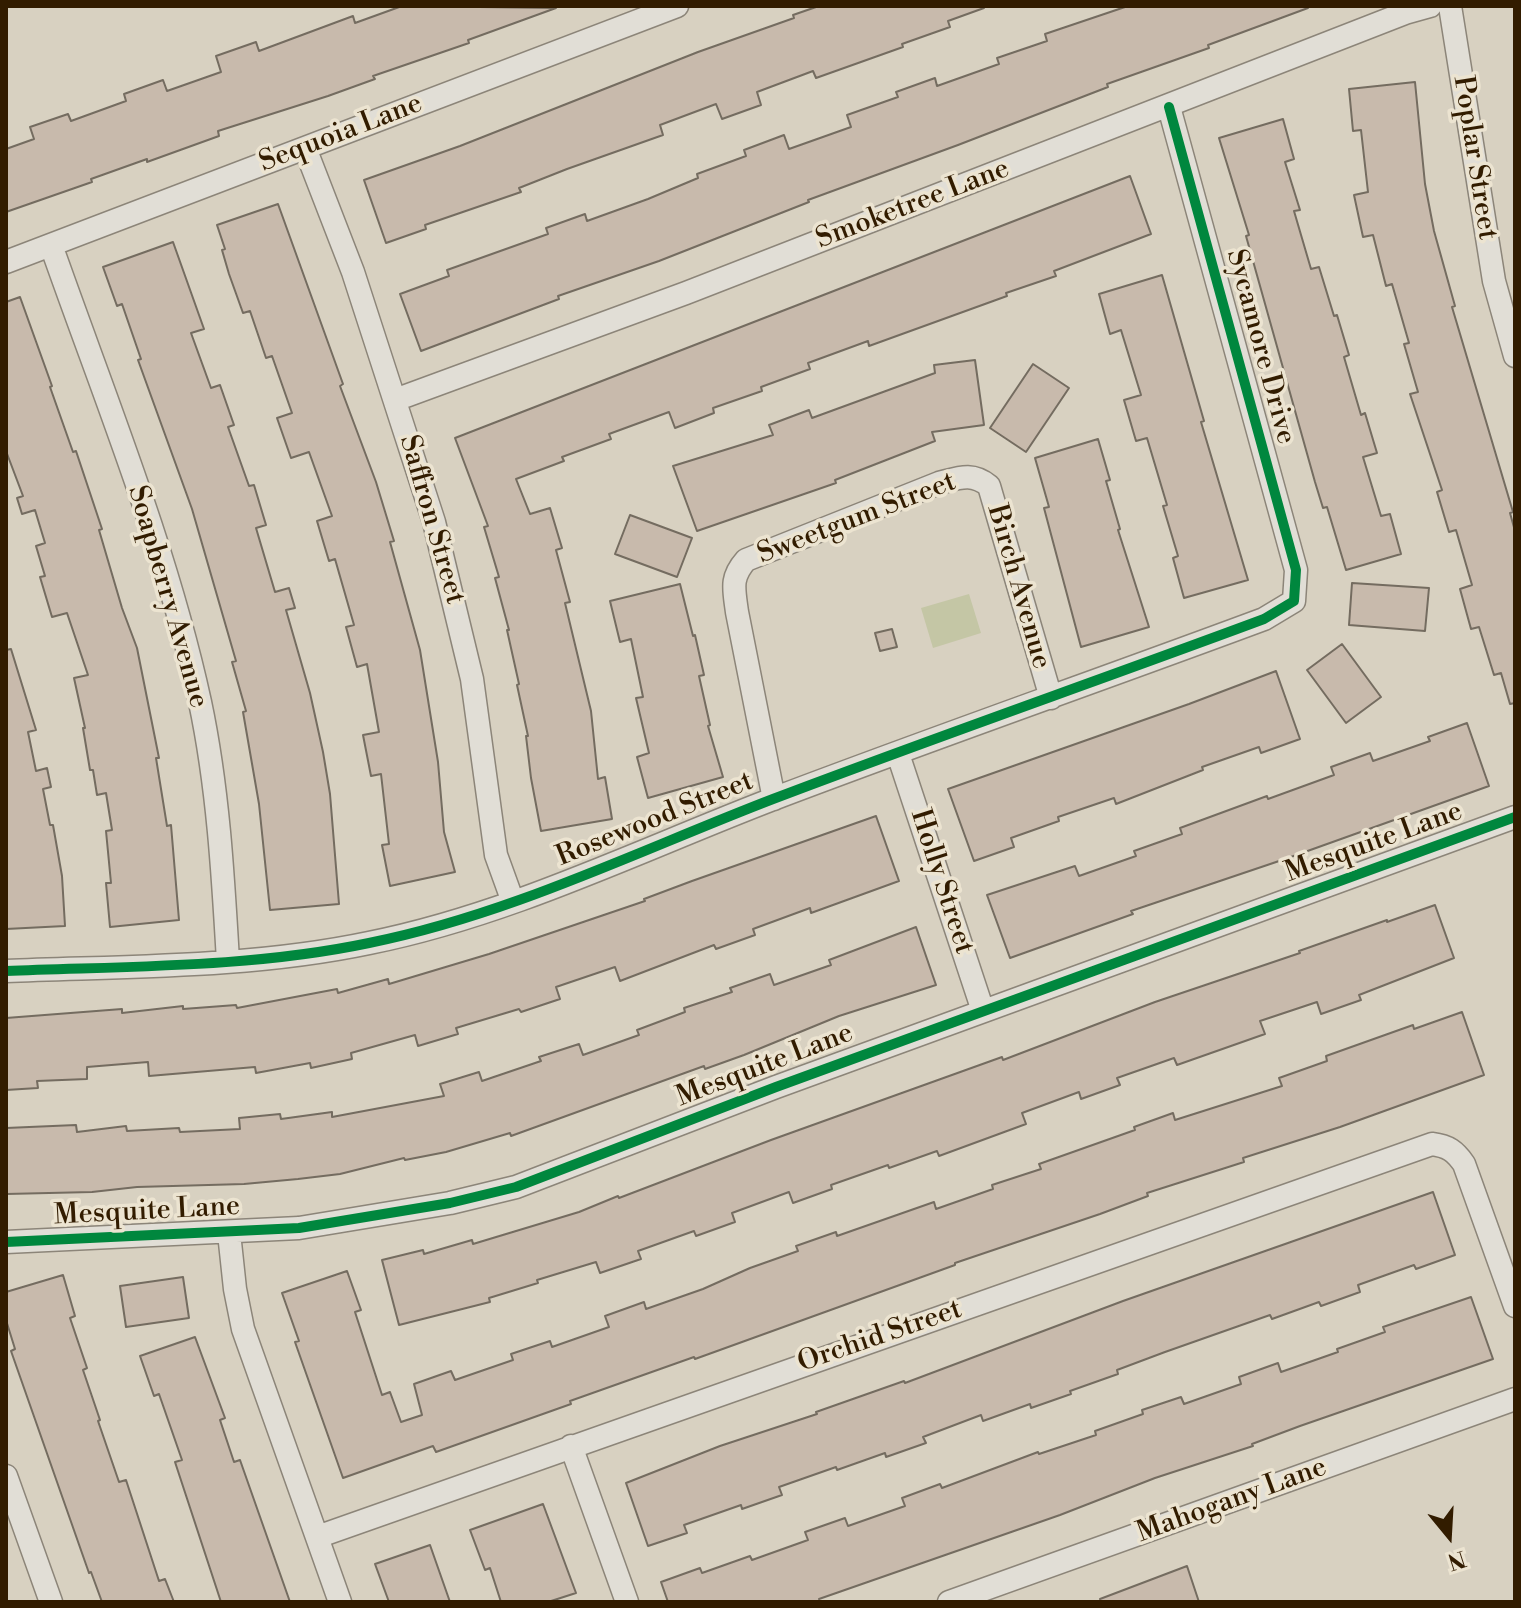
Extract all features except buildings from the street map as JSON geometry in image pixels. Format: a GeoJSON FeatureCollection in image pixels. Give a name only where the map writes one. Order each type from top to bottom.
{"type":"FeatureCollection","features":[{"type":"Feature","properties":{"kind":"street","name":"Sequoia Lane"},"geometry":{"type":"LineString","coordinates":[[6,262],[677,6]]}},
{"type":"Feature","properties":{"kind":"street","name":"Smoketree Lane"},"geometry":{"type":"LineString","coordinates":[[395,400],[686,293],[1405,13],[1430,6]]}},
{"type":"Feature","properties":{"kind":"street","name":"Poplar Street"},"geometry":{"type":"LineString","coordinates":[[1450,6],[1494,281],[1515,356]]}},
{"type":"Feature","properties":{"kind":"street","name":"Sycamore Drive"},"geometry":{"type":"LineString","coordinates":[[1169,107],[1296,570],[1294,601]]}},
{"type":"Feature","properties":{"kind":"street","name":"Saffron Street"},"geometry":{"type":"LineString","coordinates":[[305,148],[353,272],[434,522],[454,598],[483,745],[496,855],[513,902]]}},
{"type":"Feature","properties":{"kind":"street","name":"Soapberry Avenue"},"geometry":{"type":"LineString","coordinates":[[51,245],[160,555],[200,702],[221,850],[228,961]]}},
{"type":"Feature","properties":{"kind":"street","name":"Sweetgum Street"},"geometry":{"type":"LineString","coordinates":[[774,799],[737,612],[734,584],[737,571],[746,560],[939,483],[970,476],[980,479]]}},
{"type":"Feature","properties":{"kind":"street","name":"Birch Avenue"},"geometry":{"type":"LineString","coordinates":[[980,479],[989,486],[1051,698]]}},
{"type":"Feature","properties":{"kind":"street","name":"Rosewood Street"},"geometry":{"type":"LineString","coordinates":[[6,971],[228,961],[368,944],[447,924],[513,902],[774,799],[1264,619],[1294,601]]}},
{"type":"Feature","properties":{"kind":"street","name":"Holly Street"},"geometry":{"type":"LineString","coordinates":[[898,754],[983,1011]]}},
{"type":"Feature","properties":{"kind":"street","name":"Mesquite Lane"},"geometry":{"type":"LineString","coordinates":[[6,1242],[299,1228],[374,1218],[516,1187],[776,1087],[1515,817]]}},
{"type":"Feature","properties":{"kind":"street","name":"Orchid Street"},"geometry":{"type":"LineString","coordinates":[[317,1537],[1432,1144],[1444,1145],[1456,1152],[1464,1164],[1515,1306]]}},
{"type":"Feature","properties":{"kind":"street"},"geometry":{"type":"LineString","coordinates":[[229,1233],[243,1329],[340,1602]]}},
{"type":"Feature","properties":{"kind":"street","name":"Mahogany Lane"},"geometry":{"type":"LineString","coordinates":[[949,1602],[1515,1399]]}},
{"type":"Feature","properties":{"kind":"street"},"geometry":{"type":"LineString","coordinates":[[571,1446],[627,1602]]}},
{"type":"Feature","properties":{"kind":"street"},"geometry":{"type":"LineString","coordinates":[[6,1476],[51,1602]]}},
{"type":"Feature","properties":{"kind":"green space"},"geometry":{"type":"Polygon","coordinates":[[[969,594],[981,633],[933,648],[921,608],[969,594]]]}},
{"type":"Feature","properties":{"kind":"cycle path"},"geometry":{"type":"LineString","coordinates":[[6,971],[233,962],[324,951],[421,931],[574,880],[773,799],[1264,619],[1294,601],[1296,570],[1169,107]]}},
{"type":"Feature","properties":{"kind":"cycle path"},"geometry":{"type":"LineString","coordinates":[[6,1242],[299,1228],[450,1203],[516,1187],[776,1087],[1515,817]]}}]}
